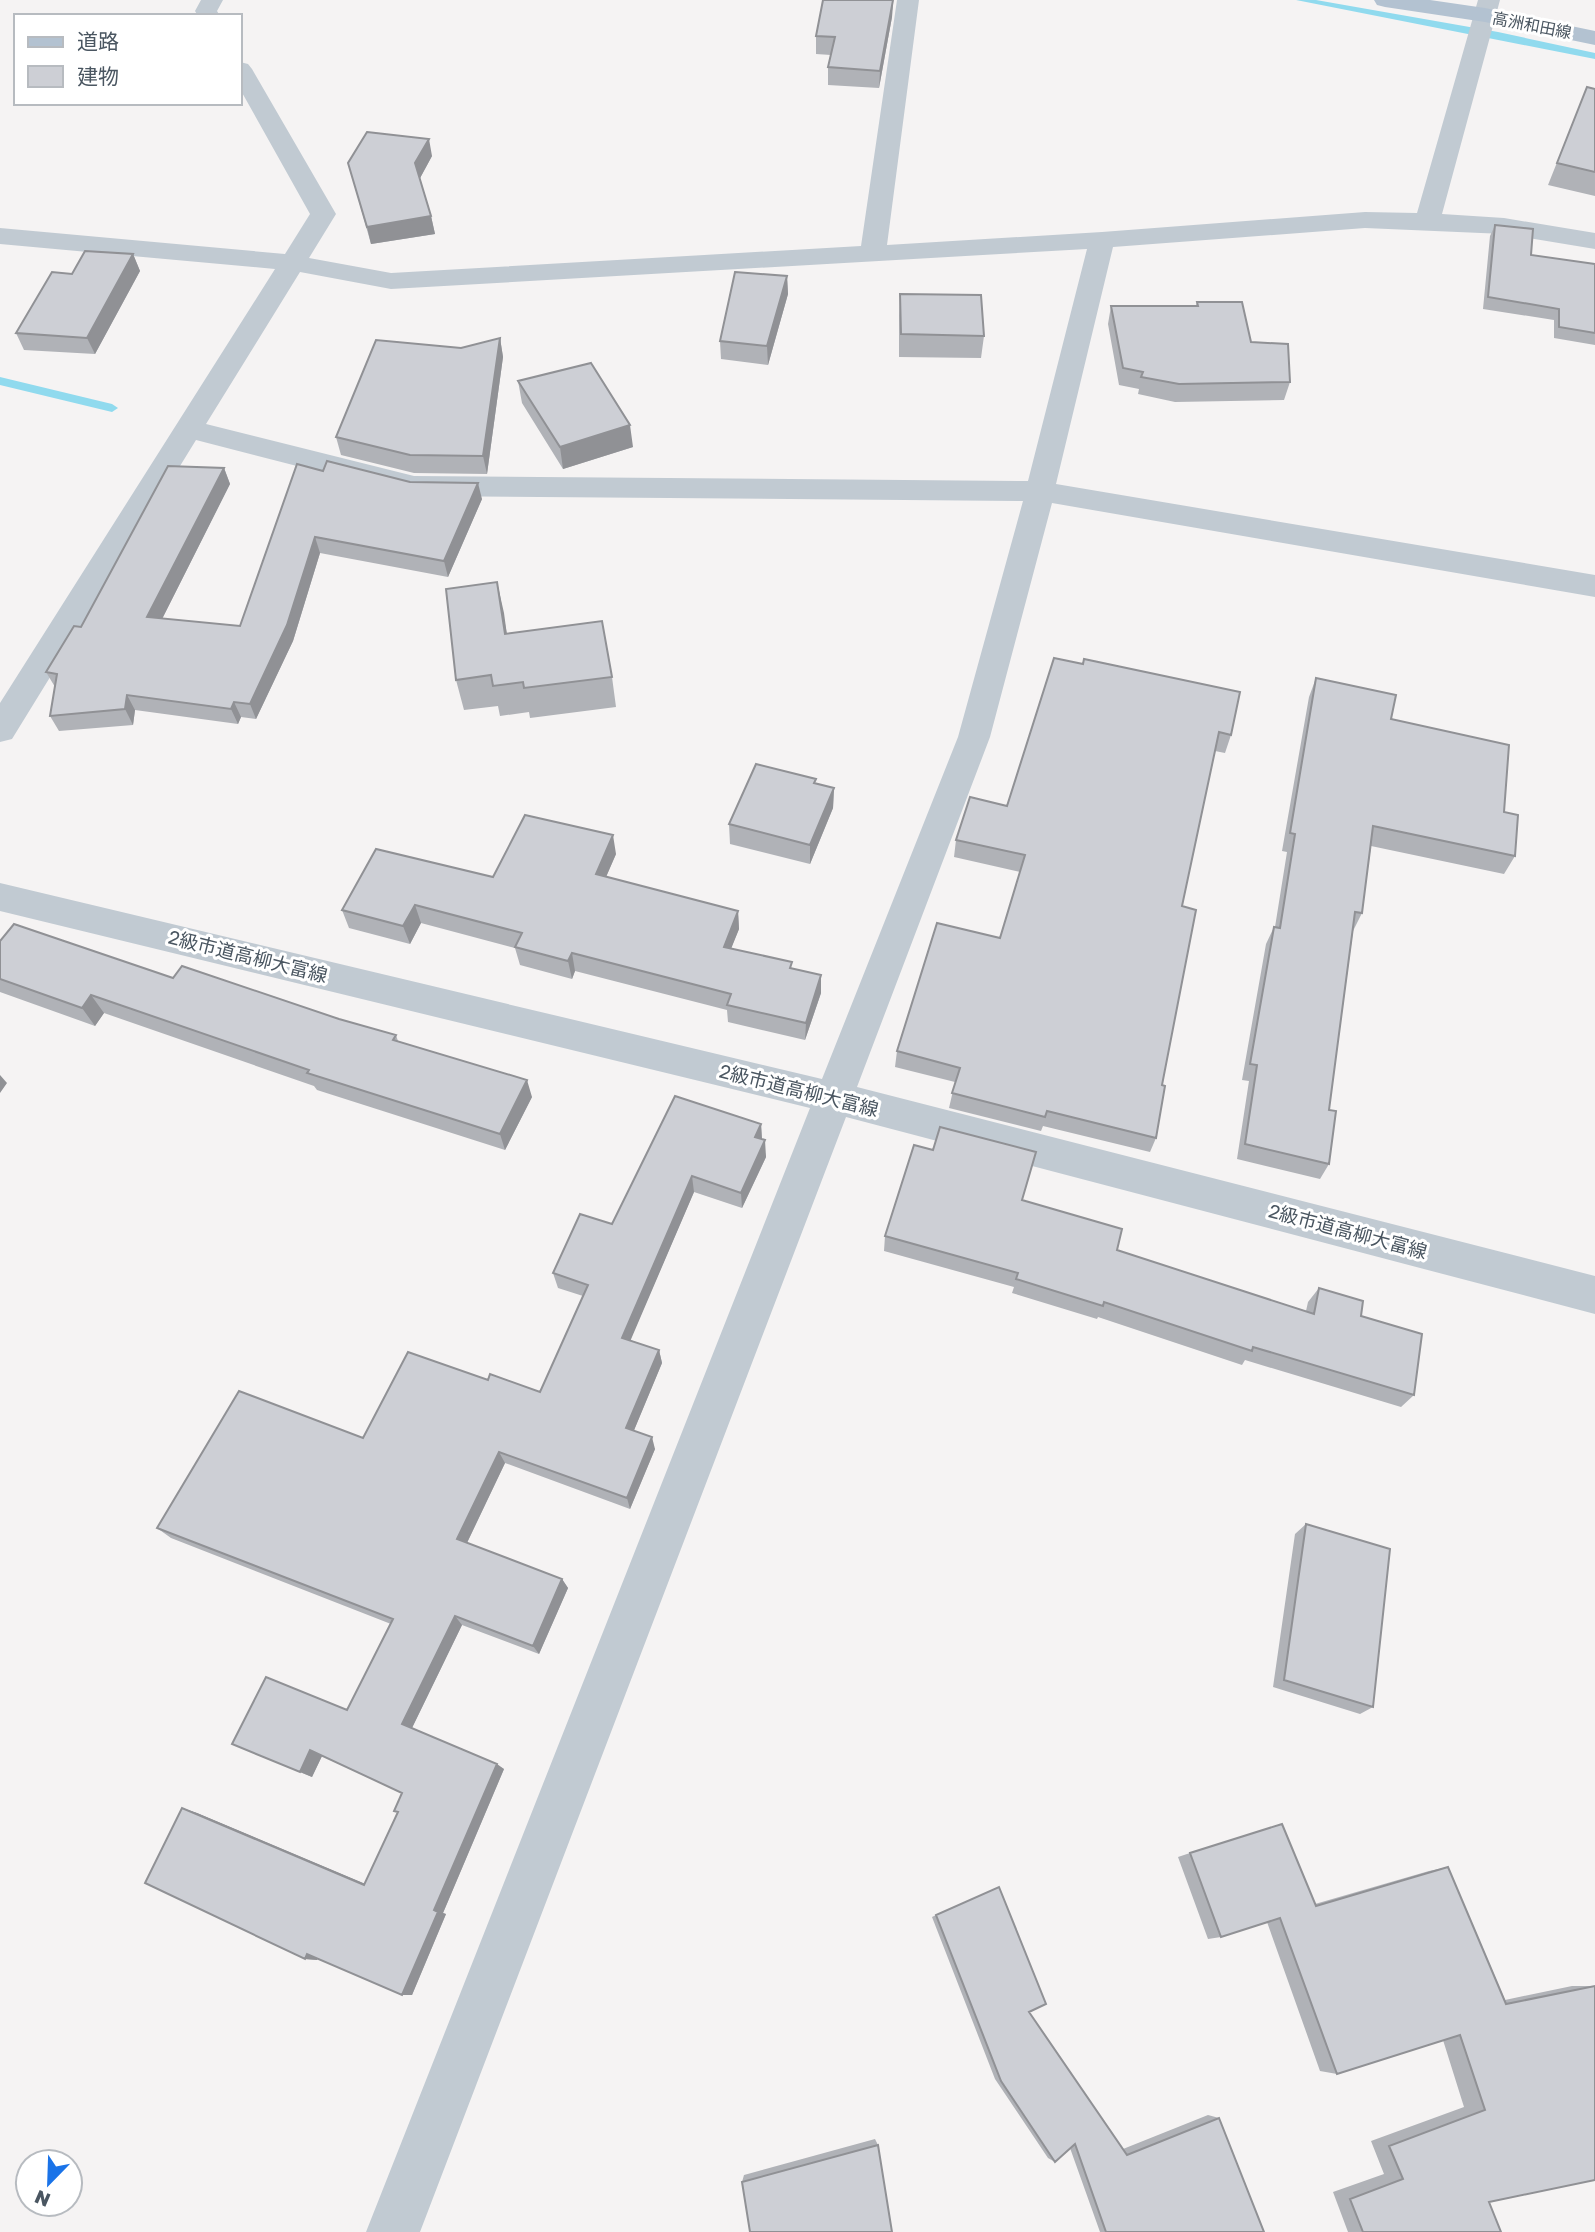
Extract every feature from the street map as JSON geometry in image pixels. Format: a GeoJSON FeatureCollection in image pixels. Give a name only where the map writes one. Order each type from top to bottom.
{"type":"FeatureCollection","features":[{"type":"Feature","properties":{"kind":"main road","name":"高洲和田線"},"geometry":{"type":"LineString","coordinates":[[1385,0],[1487,8],[1595,38]]}},
{"type":"Feature","properties":{"kind":"street"},"geometry":{"type":"LineString","coordinates":[[873,253],[908,0]]}},
{"type":"Feature","properties":{"kind":"street"},"geometry":{"type":"LineString","coordinates":[[1427,220],[1487,8]]}},
{"type":"Feature","properties":{"kind":"street"},"geometry":{"type":"LineString","coordinates":[[0,730],[323,214],[242,72]]}},
{"type":"Feature","properties":{"kind":"street"},"geometry":{"type":"LineString","coordinates":[[0,236],[294,263],[391,281],[1102,240],[1365,220],[1427,220],[1504,226],[1595,241]]}},
{"type":"Feature","properties":{"kind":"street"},"geometry":{"type":"LineString","coordinates":[[393,2232],[974,737],[1040,491],[1102,240]]}},
{"type":"Feature","properties":{"kind":"street"},"geometry":{"type":"LineString","coordinates":[[190,429],[414,486],[1040,491],[1595,586]]}},
{"type":"Feature","properties":{"kind":"street","name":"2級市道高柳大富線"},"geometry":{"type":"LineString","coordinates":[[0,897],[835,1098],[1595,1295]]}},
{"type":"Feature","properties":{"kind":"building"},"geometry":{"type":"Polygon","coordinates":[[[823,0],[893,0],[880,71],[828,67],[835,37],[816,36],[823,0]]]}},
{"type":"Feature","properties":{"kind":"building"},"geometry":{"type":"Polygon","coordinates":[[[1587,87],[1595,89],[1595,172],[1557,163],[1587,87]]]}},
{"type":"Feature","properties":{"kind":"building"},"geometry":{"type":"Polygon","coordinates":[[[367,132],[429,139],[415,163],[431,216],[367,227],[348,163],[367,132]]]}},
{"type":"Feature","properties":{"kind":"building"},"geometry":{"type":"Polygon","coordinates":[[[1495,225],[1533,229],[1531,255],[1595,264],[1595,333],[1559,327],[1559,309],[1488,297],[1495,225]]]}},
{"type":"Feature","properties":{"kind":"building"},"geometry":{"type":"Polygon","coordinates":[[[85,251],[133,254],[87,338],[16,333],[52,272],[72,274],[85,251]]]}},
{"type":"Feature","properties":{"kind":"building"},"geometry":{"type":"Polygon","coordinates":[[[735,272],[787,276],[767,346],[720,341],[735,272]]]}},
{"type":"Feature","properties":{"kind":"building"},"geometry":{"type":"Polygon","coordinates":[[[900,294],[981,295],[984,336],[901,334],[900,294]]]}},
{"type":"Feature","properties":{"kind":"building"},"geometry":{"type":"Polygon","coordinates":[[[1197,302],[1242,302],[1251,342],[1288,344],[1290,382],[1179,384],[1141,377],[1143,372],[1123,368],[1111,306],[1198,306],[1197,302]]]}},
{"type":"Feature","properties":{"kind":"building"},"geometry":{"type":"Polygon","coordinates":[[[500,338],[483,456],[410,455],[336,437],[376,340],[461,348],[500,338]]]}},
{"type":"Feature","properties":{"kind":"building"},"geometry":{"type":"Polygon","coordinates":[[[591,363],[630,425],[560,447],[518,381],[591,363]]]}},
{"type":"Feature","properties":{"kind":"building"},"geometry":{"type":"Polygon","coordinates":[[[327,461],[410,482],[478,483],[444,561],[315,537],[287,625],[250,704],[234,702],[231,709],[127,695],[125,709],[50,716],[57,674],[46,672],[74,626],[81,627],[168,466],[224,468],[147,617],[240,626],[297,464],[323,471],[327,461]]]}},
{"type":"Feature","properties":{"kind":"building"},"geometry":{"type":"Polygon","coordinates":[[[497,582],[505,634],[602,621],[612,677],[524,688],[523,682],[493,686],[491,675],[456,680],[446,589],[497,582]]]}},
{"type":"Feature","properties":{"kind":"building"},"geometry":{"type":"Polygon","coordinates":[[[1054,658],[1083,664],[1084,659],[1240,692],[1231,735],[1219,732],[1182,906],[1196,910],[1162,1085],[1165,1086],[1156,1138],[1047,1111],[1045,1117],[952,1093],[960,1068],[897,1051],[937,923],[1000,938],[1025,855],[956,840],[970,797],[1007,806],[1054,658]]]}},
{"type":"Feature","properties":{"kind":"building"},"geometry":{"type":"Polygon","coordinates":[[[1316,678],[1396,695],[1391,719],[1509,745],[1504,812],[1518,815],[1515,856],[1373,826],[1362,913],[1355,912],[1329,1110],[1336,1111],[1329,1164],[1245,1144],[1257,1065],[1250,1064],[1274,927],[1280,928],[1295,834],[1290,833],[1316,678]]]}},
{"type":"Feature","properties":{"kind":"building"},"geometry":{"type":"Polygon","coordinates":[[[756,764],[816,779],[814,783],[834,788],[810,845],[729,824],[756,764]]]}},
{"type":"Feature","properties":{"kind":"building"},"geometry":{"type":"Polygon","coordinates":[[[525,815],[613,835],[596,874],[738,911],[724,947],[792,962],[790,968],[821,975],[806,1023],[727,1005],[731,994],[572,953],[568,961],[515,947],[522,933],[415,905],[403,926],[342,910],[376,849],[493,877],[525,815]]]}},
{"type":"Feature","properties":{"kind":"building"},"geometry":{"type":"Polygon","coordinates":[[[14,924],[173,978],[182,966],[339,1019],[396,1035],[393,1040],[527,1080],[500,1134],[307,1073],[309,1070],[91,995],[82,1008],[0,979],[0,941],[14,924]]]}},
{"type":"Feature","properties":{"kind":"building"},"geometry":{"type":"Polygon","coordinates":[[[675,1096],[761,1124],[755,1137],[765,1140],[741,1193],[692,1176],[622,1338],[659,1350],[626,1428],[652,1437],[627,1498],[499,1452],[457,1539],[562,1579],[533,1646],[455,1616],[402,1724],[497,1764],[434,1910],[438,1912],[402,1995],[307,1954],[305,1959],[145,1883],[182,1808],[364,1885],[398,1812],[394,1811],[402,1793],[310,1750],[300,1772],[232,1744],[266,1677],[347,1710],[393,1619],[157,1528],[239,1391],[363,1438],[408,1352],[488,1380],[490,1374],[540,1392],[588,1285],[553,1273],[580,1214],[612,1224],[675,1096]]]}},
{"type":"Feature","properties":{"kind":"building"},"geometry":{"type":"Polygon","coordinates":[[[940,1127],[1036,1152],[1022,1200],[1122,1229],[1117,1250],[1314,1314],[1319,1288],[1363,1301],[1361,1316],[1422,1334],[1414,1395],[1253,1347],[1252,1351],[1104,1302],[1103,1306],[1016,1279],[1018,1273],[885,1236],[914,1145],[933,1150],[940,1127]]]}},
{"type":"Feature","properties":{"kind":"building"},"geometry":{"type":"Polygon","coordinates":[[[1306,1524],[1390,1549],[1373,1707],[1284,1680],[1306,1524]]]}},
{"type":"Feature","properties":{"kind":"building"},"geometry":{"type":"Polygon","coordinates":[[[1282,1824],[1316,1906],[1448,1867],[1506,2004],[1595,1986],[1595,2180],[1489,2202],[1501,2232],[1363,2232],[1350,2199],[1403,2179],[1389,2146],[1485,2110],[1460,2035],[1337,2074],[1280,1918],[1221,1937],[1190,1853],[1282,1824]]]}},
{"type":"Feature","properties":{"kind":"building"},"geometry":{"type":"Polygon","coordinates":[[[999,1887],[1046,2004],[1029,2012],[1127,2155],[1219,2118],[1264,2232],[1106,2232],[1075,2144],[1055,2162],[1001,2081],[936,1915],[999,1887]]]}},
{"type":"Feature","properties":{"kind":"building"},"geometry":{"type":"Polygon","coordinates":[[[878,2145],[892,2232],[750,2232],[742,2182],[878,2145]]]}},
{"type":"Feature","properties":{"kind":"waterway"},"geometry":{"type":"LineString","coordinates":[[1301,0],[1498,35],[1595,56]]}},
{"type":"Feature","properties":{"kind":"waterway"},"geometry":{"type":"LineString","coordinates":[[0,381],[112,408]]}}]}
